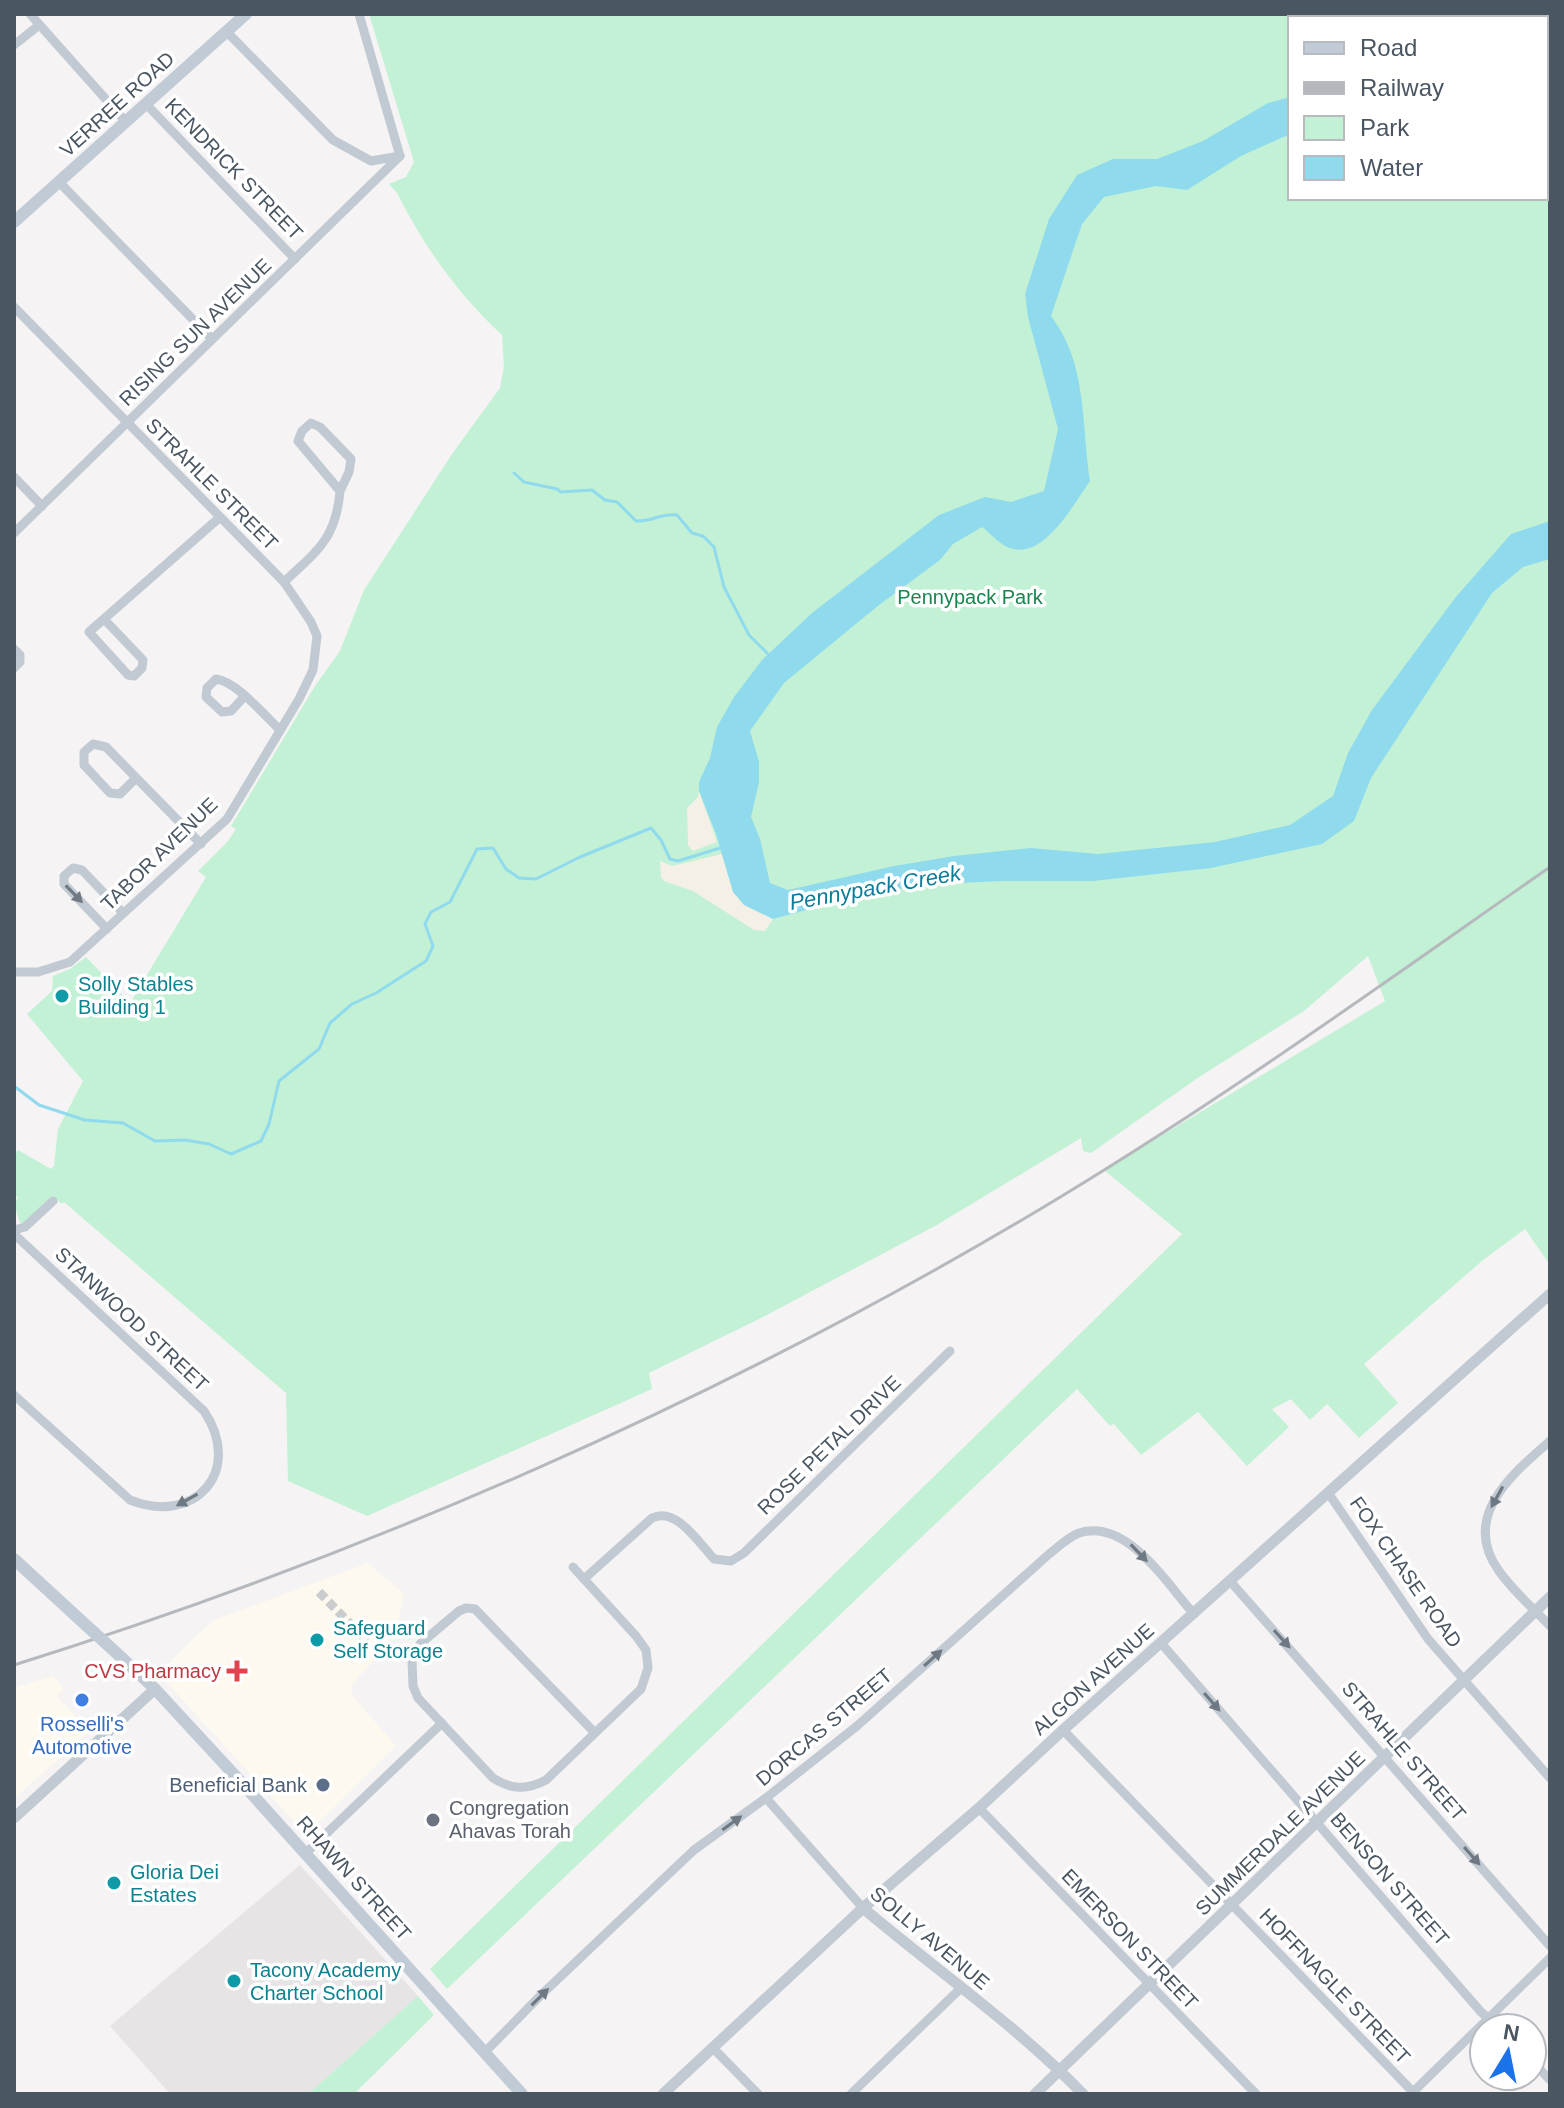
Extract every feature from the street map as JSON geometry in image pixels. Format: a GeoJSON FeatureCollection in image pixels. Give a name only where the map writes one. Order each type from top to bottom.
{"type":"FeatureCollection","features":[{"type":"Feature","properties":{"kind":"main road","name":"VERREE ROAD"},"geometry":{"type":"LineString","coordinates":[[14,222],[246,14]]}},
{"type":"Feature","properties":{"kind":"main road","name":"RHAWN STREET"},"geometry":{"type":"LineString","coordinates":[[14,1559],[155,1689],[522,2094]]}},
{"type":"Feature","properties":{"kind":"street"},"geometry":{"type":"LineString","coordinates":[[30,14],[126,122]]}},
{"type":"Feature","properties":{"kind":"street"},"geometry":{"type":"LineString","coordinates":[[226,31],[333,140],[371,161],[400,156],[359,14]]}},
{"type":"Feature","properties":{"kind":"street"},"geometry":{"type":"LineString","coordinates":[[14,45],[38,26]]}},
{"type":"Feature","properties":{"kind":"street","name":"KENDRICK STREET"},"geometry":{"type":"LineString","coordinates":[[146,104],[295,259]]}},
{"type":"Feature","properties":{"kind":"street","name":"RISING SUN AVENUE"},"geometry":{"type":"LineString","coordinates":[[14,533],[400,156]]}},
{"type":"Feature","properties":{"kind":"street"},"geometry":{"type":"LineString","coordinates":[[59,182],[212,339]]}},
{"type":"Feature","properties":{"kind":"street","name":"STRAHLE STREET"},"geometry":{"type":"LineString","coordinates":[[14,307],[284,582],[317,636],[313,670]]}},
{"type":"Feature","properties":{"kind":"street"},"geometry":{"type":"LineString","coordinates":[[284,582],[322,546],[332,530],[340,491],[349,472],[351,459],[320,427],[311,423],[302,431],[298,441],[340,491]]}},
{"type":"Feature","properties":{"kind":"street"},"geometry":{"type":"LineString","coordinates":[[14,477],[42,506]]}},
{"type":"Feature","properties":{"kind":"street"},"geometry":{"type":"LineString","coordinates":[[104,619],[143,660],[142,668],[134,676],[128,675],[89,632],[219,518]]}},
{"type":"Feature","properties":{"kind":"street"},"geometry":{"type":"LineString","coordinates":[[14,649],[20,655],[20,662],[14,668]]}},
{"type":"Feature","properties":{"kind":"street","name":"TABOR AVENUE"},"geometry":{"type":"LineString","coordinates":[[14,972],[38,972],[70,962],[227,819],[313,670]]}},
{"type":"Feature","properties":{"kind":"street"},"geometry":{"type":"LineString","coordinates":[[244,697],[280,730]]}},
{"type":"Feature","properties":{"kind":"street"},"geometry":{"type":"LineString","coordinates":[[136,778],[120,794],[110,793],[84,765],[84,752],[93,744],[106,747],[201,844]]}},
{"type":"Feature","properties":{"kind":"street"},"geometry":{"type":"LineString","coordinates":[[107,929],[64,884],[64,876],[73,868],[82,870],[123,913]]}},
{"type":"Feature","properties":{"kind":"street"},"geometry":{"type":"LineString","coordinates":[[14,1232],[25,1227],[53,1201]]}},
{"type":"Feature","properties":{"kind":"street","name":"STANWOOD STREET"},"geometry":{"type":"LineString","coordinates":[[14,1232],[204,1411],[218,1436],[219,1463],[214,1478],[190,1501],[172,1508],[144,1506],[130,1500],[14,1395]]}},
{"type":"Feature","properties":{"kind":"street","name":"ALGON AVENUE"},"geometry":{"type":"LineString","coordinates":[[663,2094],[863,1908],[979,1808],[1550,1294]]}},
{"type":"Feature","properties":{"kind":"street","name":"ROSE PETAL DRIVE"},"geometry":{"type":"LineString","coordinates":[[584,1579],[659,1514],[667,1514],[677,1520],[714,1559],[731,1561],[744,1553],[950,1351]]}},
{"type":"Feature","properties":{"kind":"street"},"geometry":{"type":"LineString","coordinates":[[1550,1441],[1501,1487],[1485,1526],[1487,1549],[1497,1569],[1550,1626]]}},
{"type":"Feature","properties":{"kind":"street","name":"FOX CHASE ROAD"},"geometry":{"type":"LineString","coordinates":[[1329,1494],[1428,1639],[1550,1778]]}},
{"type":"Feature","properties":{"kind":"street","name":"DORCAS STREET"},"geometry":{"type":"LineString","coordinates":[[485,2052],[694,1850],[857,1726],[1048,1555],[1076,1534],[1096,1530],[1122,1538],[1141,1554],[1194,1614]]}},
{"type":"Feature","properties":{"kind":"street"},"geometry":{"type":"LineString","coordinates":[[573,1567],[636,1636],[646,1650],[648,1668],[641,1689],[546,1780],[533,1787],[522,1788],[503,1784],[493,1778],[418,1698],[411,1673],[412,1660],[420,1644],[466,1608],[475,1609],[595,1733]]}},
{"type":"Feature","properties":{"kind":"street","name":"STRAHLE STREET"},"geometry":{"type":"LineString","coordinates":[[1230,1581],[1550,1946]]}},
{"type":"Feature","properties":{"kind":"street","name":"SUMMERDALE AVENUE"},"geometry":{"type":"LineString","coordinates":[[1035,2094],[1550,1597]]}},
{"type":"Feature","properties":{"kind":"street","name":"BENSON STREET"},"geometry":{"type":"LineString","coordinates":[[1161,1643],[1484,2012]]}},
{"type":"Feature","properties":{"kind":"street"},"geometry":{"type":"LineString","coordinates":[[14,1818],[155,1689]]}},
{"type":"Feature","properties":{"kind":"street"},"geometry":{"type":"LineString","coordinates":[[306,1853],[442,1723]]}},
{"type":"Feature","properties":{"kind":"street","name":"HOFFNAGLE STREET"},"geometry":{"type":"LineString","coordinates":[[1063,1730],[1413,2093]]}},
{"type":"Feature","properties":{"kind":"street","name":"SOLLY AVENUE"},"geometry":{"type":"LineString","coordinates":[[766,1798],[863,1908],[1060,2070],[1083,2094]]}},
{"type":"Feature","properties":{"kind":"street","name":"EMERSON STREET"},"geometry":{"type":"LineString","coordinates":[[979,1808],[1256,2094]]}},
{"type":"Feature","properties":{"kind":"street"},"geometry":{"type":"LineString","coordinates":[[1495,2012],[1550,1958]]}},
{"type":"Feature","properties":{"kind":"street"},"geometry":{"type":"LineString","coordinates":[[851,2094],[961,1988]]}},
{"type":"Feature","properties":{"kind":"street"},"geometry":{"type":"LineString","coordinates":[[1413,2093],[1468,2039]]}},
{"type":"Feature","properties":{"kind":"street"},"geometry":{"type":"LineString","coordinates":[[712,2047],[758,2094]]}},
{"type":"Feature","properties":{"kind":"shaded area"},"geometry":{"type":"Polygon","coordinates":[[[368,1563],[404,1594],[395,1638],[352,1684],[352,1695],[396,1746],[306,1835],[158,1673],[212,1621],[368,1563]]]}},
{"type":"Feature","properties":{"kind":"shaded area"},"geometry":{"type":"Polygon","coordinates":[[[54,1676],[64,1690],[57,1696],[89,1732],[14,1799],[14,1688],[54,1676]]]}},
{"type":"Feature","properties":{"kind":"shaded area"},"geometry":{"type":"Polygon","coordinates":[[[300,1865],[418,1996],[308,2094],[170,2094],[110,2026],[300,1865]]]}},
{"type":"Feature","properties":{"kind":"green space","name":"Pennypack Park"},"geometry":{"type":"Polygon","coordinates":[[[369,14],[1550,14],[1550,1265],[1525,1229],[1483,1260],[1364,1364],[1398,1403],[1359,1438],[1327,1404],[1310,1420],[1291,1399],[1272,1409],[1289,1427],[1247,1466],[1198,1412],[1141,1455],[1077,1389],[447,1989],[430,1969],[1182,1234],[1104,1170],[1385,1001],[1368,956],[1304,1011],[1199,1077],[1091,1153],[1083,1151],[1081,1138],[935,1226],[649,1373],[652,1389],[367,1516],[288,1481],[286,1393],[64,1202],[62,1204],[52,1196],[24,1223],[20,1223],[14,1203],[18,1198],[14,1194],[14,1155],[18,1150],[51,1169],[54,1166],[58,1129],[83,1081],[27,1014],[52,991],[53,976],[70,969],[86,957],[130,1003],[206,877],[198,871],[236,829],[231,826],[315,686],[340,651],[364,590],[452,454],[500,388],[504,366],[502,335],[443,269],[389,184],[406,177],[414,162],[369,14]]]}},
{"type":"Feature","properties":{"kind":"green space"},"geometry":{"type":"Polygon","coordinates":[[[418,1996],[434,2015],[354,2094],[308,2094],[418,1996]]]}},
{"type":"Feature","properties":{"kind":"sand"},"geometry":{"type":"Polygon","coordinates":[[[699,791],[717,842],[693,851],[688,845],[687,808],[698,797],[699,791]]]}},
{"type":"Feature","properties":{"kind":"sand"},"geometry":{"type":"Polygon","coordinates":[[[722,854],[737,895],[750,907],[773,919],[765,931],[754,930],[693,891],[664,881],[661,877],[660,861],[672,866],[722,854]]]}},
{"type":"Feature","properties":{"kind":"water","name":"Pennypack Creek"},"geometry":{"type":"Polygon","coordinates":[[[1288,98],[1288,135],[1241,156],[1187,190],[1156,186],[1104,197],[1082,224],[1051,316],[1063,335],[1077,374],[1090,481],[1058,527],[1036,545],[1025,549],[1009,548],[982,527],[953,544],[940,560],[879,605],[784,683],[750,731],[759,762],[759,782],[751,817],[760,839],[770,883],[788,890],[954,856],[1031,848],[1098,854],[1215,842],[1290,825],[1333,796],[1348,753],[1372,710],[1455,598],[1511,534],[1550,521],[1550,559],[1523,567],[1492,593],[1371,778],[1354,821],[1322,844],[1211,868],[1093,881],[932,884],[866,894],[773,919],[744,905],[733,892],[699,791],[699,782],[710,758],[717,727],[734,697],[762,660],[812,613],[939,515],[985,497],[1011,502],[1044,491],[1058,429],[1028,317],[1025,294],[1049,219],[1077,175],[1113,159],[1157,159],[1203,141],[1268,103],[1288,98]]]}},
{"type":"Feature","properties":{"kind":"waterway"},"geometry":{"type":"LineString","coordinates":[[514,473],[524,482],[561,492],[592,490],[605,500],[617,502],[636,521],[677,515],[692,533],[703,536],[714,547],[724,587],[749,635],[771,657]]}},
{"type":"Feature","properties":{"kind":"waterway"},"geometry":{"type":"LineString","coordinates":[[14,1086],[39,1105],[85,1120],[123,1123],[155,1141],[185,1140],[209,1144],[231,1154],[261,1141],[269,1124],[279,1081],[319,1049],[330,1023],[352,1004],[376,993],[426,961],[433,946],[425,924],[431,912],[450,902],[477,849],[493,848],[506,869],[519,878],[536,879],[651,828],[670,859],[678,861],[720,848]]}},
{"type":"Feature","properties":{"kind":"tunnel"},"geometry":{"type":"LineString","coordinates":[[319,1592],[367,1641]]}},
{"type":"Feature","properties":{"kind":"railway"},"geometry":{"type":"LineString","coordinates":[[14,1665],[276,1575],[405,1524],[534,1470],[785,1350],[1027,1217],[1161,1134],[1292,1047],[1550,867]]}},
{"type":"Feature","properties":{"kind":"place","name":"Solly Stables Building 1"},"geometry":{"type":"Point","coordinates":[62,996]}},
{"type":"Feature","properties":{"kind":"place","name":"Safeguard Self Storage"},"geometry":{"type":"Point","coordinates":[317,1640]}},
{"type":"Feature","properties":{"kind":"place","name":"CVS Pharmacy"},"geometry":{"type":"Point","coordinates":[237,1671]}},
{"type":"Feature","properties":{"kind":"place","name":"Rosselli's Automotive"},"geometry":{"type":"Point","coordinates":[82,1700]}},
{"type":"Feature","properties":{"kind":"place","name":"Beneficial Bank"},"geometry":{"type":"Point","coordinates":[323,1785]}},
{"type":"Feature","properties":{"kind":"place","name":"Congregation Ahavas Torah"},"geometry":{"type":"Point","coordinates":[433,1820]}},
{"type":"Feature","properties":{"kind":"place","name":"Gloria Dei Estates"},"geometry":{"type":"Point","coordinates":[114,1883]}},
{"type":"Feature","properties":{"kind":"place","name":"Tacony Academy Charter School"},"geometry":{"type":"Point","coordinates":[234,1981]}}]}
